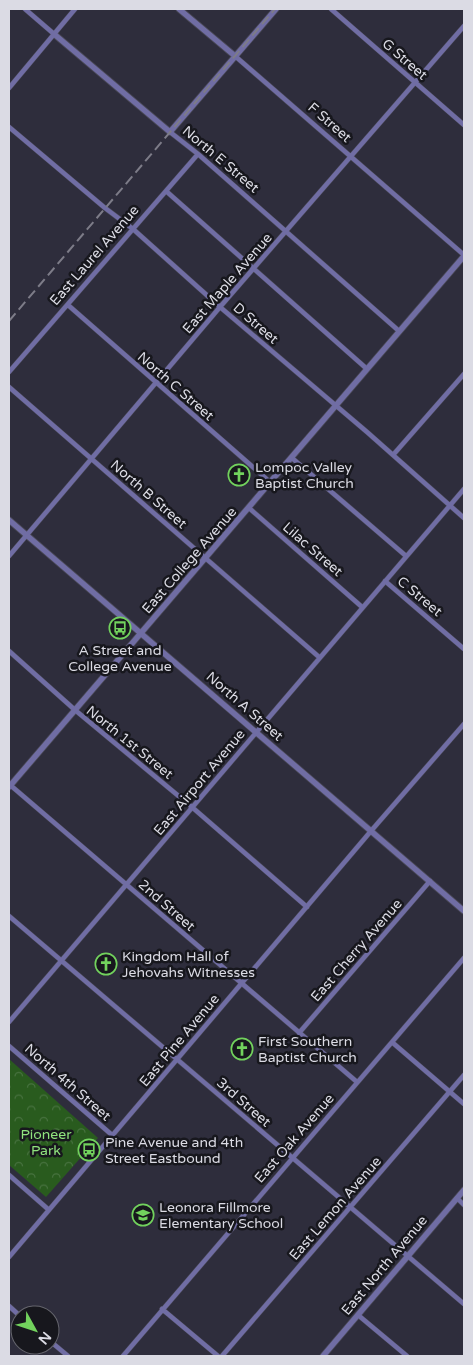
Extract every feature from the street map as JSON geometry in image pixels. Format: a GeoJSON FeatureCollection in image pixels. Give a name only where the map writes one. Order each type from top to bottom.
{"type":"FeatureCollection","features":[{"type":"Feature","properties":{"kind":"street","name":"North E Street"},"geometry":{"type":"LineString","coordinates":[[25,9],[198,154],[400,331]]}},
{"type":"Feature","properties":{"kind":"street"},"geometry":{"type":"LineString","coordinates":[[9,88],[75,9]]}},
{"type":"Feature","properties":{"kind":"street","name":"F Street"},"geometry":{"type":"LineString","coordinates":[[178,9],[352,156],[464,255]]}},
{"type":"Feature","properties":{"kind":"street"},"geometry":{"type":"LineString","coordinates":[[170,132],[276,9]]}},
{"type":"Feature","properties":{"kind":"street","name":"G Street"},"geometry":{"type":"LineString","coordinates":[[331,9],[464,125]]}},
{"type":"Feature","properties":{"kind":"street","name":"East Maple Avenue"},"geometry":{"type":"LineString","coordinates":[[9,556],[220,307],[464,26]]}},
{"type":"Feature","properties":{"kind":"street","name":"D Street"},"geometry":{"type":"LineString","coordinates":[[9,127],[132,229],[464,518]]}},
{"type":"Feature","properties":{"kind":"street","name":"East Laurel Avenue"},"geometry":{"type":"LineString","coordinates":[[9,372],[198,154]]}},
{"type":"Feature","properties":{"kind":"street"},"geometry":{"type":"LineString","coordinates":[[166,191],[367,370]]}},
{"type":"Feature","properties":{"kind":"street","name":"East College Avenue"},"geometry":{"type":"LineString","coordinates":[[9,786],[250,508],[464,255]]}},
{"type":"Feature","properties":{"kind":"street","name":"North C Street"},"geometry":{"type":"LineString","coordinates":[[68,305],[271,483]]}},
{"type":"Feature","properties":{"kind":"street"},"geometry":{"type":"LineString","coordinates":[[393,456],[464,374]]}},
{"type":"Feature","properties":{"kind":"street","name":"North B Street"},"geometry":{"type":"LineString","coordinates":[[9,387],[320,657]]}},
{"type":"Feature","properties":{"kind":"street"},"geometry":{"type":"LineString","coordinates":[[292,458],[406,556]]}},
{"type":"Feature","properties":{"kind":"street","name":"East Airport Avenue"},"geometry":{"type":"LineString","coordinates":[[9,1022],[464,489]]}},
{"type":"Feature","properties":{"kind":"street","name":"Lilac Street"},"geometry":{"type":"LineString","coordinates":[[250,508],[362,607]]}},
{"type":"Feature","properties":{"kind":"street","name":"North A Street"},"geometry":{"type":"LineString","coordinates":[[9,520],[464,911]]}},
{"type":"Feature","properties":{"kind":"street","name":"C Street"},"geometry":{"type":"LineString","coordinates":[[385,581],[464,648]]}},
{"type":"Feature","properties":{"kind":"street","name":"North 1st Street"},"geometry":{"type":"LineString","coordinates":[[9,651],[74,710],[193,808],[307,907]]}},
{"type":"Feature","properties":{"kind":"street","name":"East Pine Avenue"},"geometry":{"type":"LineString","coordinates":[[9,1257],[176,1059],[464,724]]}},
{"type":"Feature","properties":{"kind":"street","name":"2nd Street"},"geometry":{"type":"LineString","coordinates":[[9,786],[357,1082]]}},
{"type":"Feature","properties":{"kind":"street","name":"East Cherry Avenue"},"geometry":{"type":"LineString","coordinates":[[299,1033],[430,882]]}},
{"type":"Feature","properties":{"kind":"street","name":"3rd Street"},"geometry":{"type":"LineString","coordinates":[[9,916],[464,1304]]}},
{"type":"Feature","properties":{"kind":"street","name":"East Oak Avenue"},"geometry":{"type":"LineString","coordinates":[[122,1356],[357,1082],[393,1043],[464,958]]}},
{"type":"Feature","properties":{"kind":"street"},"geometry":{"type":"LineString","coordinates":[[393,1043],[464,1104]]}},
{"type":"Feature","properties":{"kind":"street","name":"North 4th Street"},"geometry":{"type":"LineString","coordinates":[[9,1046],[112,1134]]}},
{"type":"Feature","properties":{"kind":"street","name":"East Lemon Avenue"},"geometry":{"type":"LineString","coordinates":[[222,1356],[464,1075]]}},
{"type":"Feature","properties":{"kind":"street"},"geometry":{"type":"LineString","coordinates":[[9,1176],[49,1210]]}},
{"type":"Feature","properties":{"kind":"street","name":"East North Avenue"},"geometry":{"type":"LineString","coordinates":[[323,1356],[464,1190]]}},
{"type":"Feature","properties":{"kind":"street"},"geometry":{"type":"LineString","coordinates":[[457,1198],[464,1205]]}},
{"type":"Feature","properties":{"kind":"street"},"geometry":{"type":"LineString","coordinates":[[162,1309],[218,1356]]}},
{"type":"Feature","properties":{"kind":"street"},"geometry":{"type":"LineString","coordinates":[[358,1315],[407,1356]]}},
{"type":"Feature","properties":{"kind":"green space","name":"Pioneer Park"},"geometry":{"type":"Polygon","coordinates":[[[9,1059],[98,1138],[46,1197],[9,1165],[9,1059]]]}},
{"type":"Feature","properties":{"kind":"railway"},"geometry":{"type":"LineString","coordinates":[[9,321],[275,9]]}},
{"type":"Feature","properties":{"kind":"place","name":"Lompoc Valley Baptist Church"},"geometry":{"type":"Point","coordinates":[239,475]}},
{"type":"Feature","properties":{"kind":"place","name":"A Street and College Avenue"},"geometry":{"type":"Point","coordinates":[120,628]}},
{"type":"Feature","properties":{"kind":"place","name":"Kingdom Hall of Jehovahs Witnesses"},"geometry":{"type":"Point","coordinates":[106,964]}},
{"type":"Feature","properties":{"kind":"place","name":"First Southern Baptist Church"},"geometry":{"type":"Point","coordinates":[242,1049]}},
{"type":"Feature","properties":{"kind":"place","name":"Pine Avenue and 4th Street Eastbound"},"geometry":{"type":"Point","coordinates":[89,1150]}},
{"type":"Feature","properties":{"kind":"place","name":"Leonora Fillmore Elementary School"},"geometry":{"type":"Point","coordinates":[143,1215]}}]}
